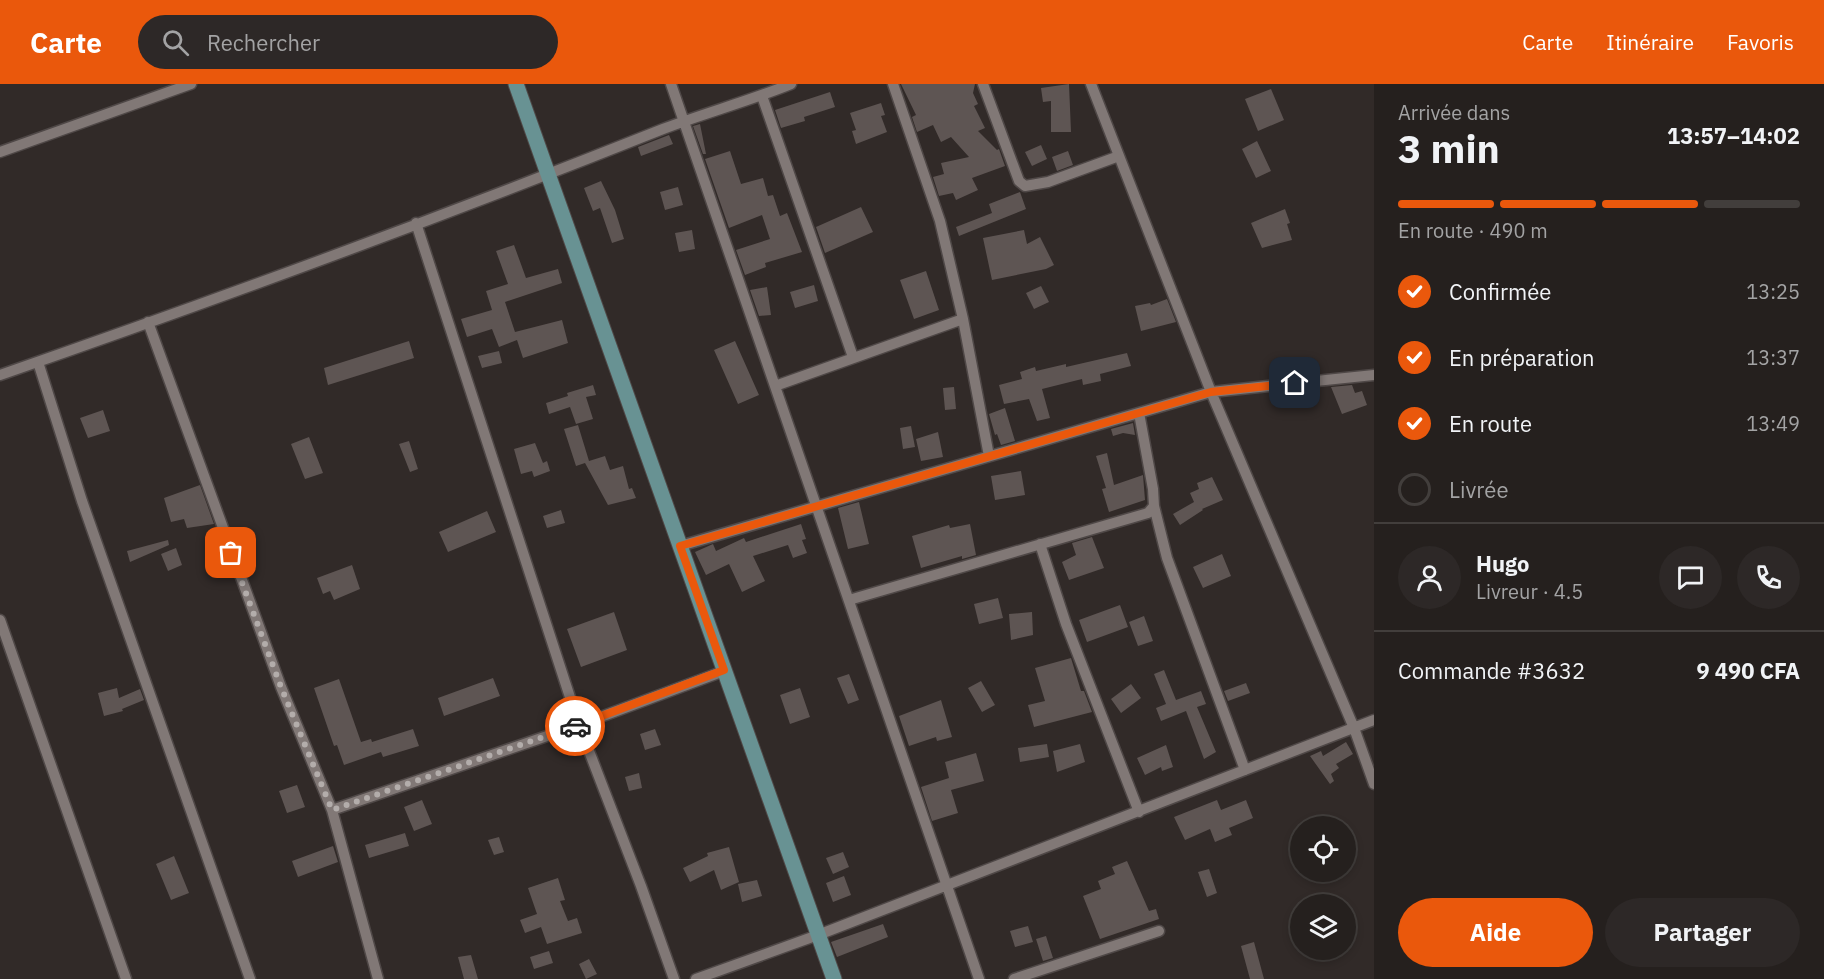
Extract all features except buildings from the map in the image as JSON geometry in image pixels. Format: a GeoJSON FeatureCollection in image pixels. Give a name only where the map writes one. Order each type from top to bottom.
{"type":"FeatureCollection","features":[{"type":"Feature","properties":{"kind":"main road"},"geometry":{"type":"LineString","coordinates":[[516,84],[834,979]]}},
{"type":"Feature","properties":{"kind":"street"},"geometry":{"type":"LineString","coordinates":[[0,152],[191,84]]}},
{"type":"Feature","properties":{"kind":"street"},"geometry":{"type":"LineString","coordinates":[[671,84],[979,979]]}},
{"type":"Feature","properties":{"kind":"street"},"geometry":{"type":"LineString","coordinates":[[0,375],[548,175],[684,121],[762,96],[791,84]]}},
{"type":"Feature","properties":{"kind":"street"},"geometry":{"type":"LineString","coordinates":[[893,84],[934,199],[963,319],[989,456]]}},
{"type":"Feature","properties":{"kind":"street"},"geometry":{"type":"LineString","coordinates":[[983,84],[1019,181],[1025,186],[1048,182],[1119,156]]}},
{"type":"Feature","properties":{"kind":"street"},"geometry":{"type":"LineString","coordinates":[[1091,84],[1211,392],[1354,728],[1374,784]]}},
{"type":"Feature","properties":{"kind":"street"},"geometry":{"type":"LineString","coordinates":[[762,96],[853,357]]}},
{"type":"Feature","properties":{"kind":"street"},"geometry":{"type":"LineString","coordinates":[[416,223],[579,725],[674,979]]}},
{"type":"Feature","properties":{"kind":"street"},"geometry":{"type":"LineString","coordinates":[[775,386],[963,319]]}},
{"type":"Feature","properties":{"kind":"street"},"geometry":{"type":"LineString","coordinates":[[148,322],[281,687],[332,810],[378,979]]}},
{"type":"Feature","properties":{"kind":"street"},"geometry":{"type":"LineString","coordinates":[[38,362],[82,501],[250,979]]}},
{"type":"Feature","properties":{"kind":"street"},"geometry":{"type":"LineString","coordinates":[[680,546],[1211,392],[1374,375]]}},
{"type":"Feature","properties":{"kind":"street"},"geometry":{"type":"LineString","coordinates":[[1139,413],[1154,489],[1154,506],[1167,558],[1245,770]]}},
{"type":"Feature","properties":{"kind":"street"},"geometry":{"type":"LineString","coordinates":[[849,600],[1148,513],[1154,506]]}},
{"type":"Feature","properties":{"kind":"street"},"geometry":{"type":"LineString","coordinates":[[1040,544],[1066,624],[1139,812]]}},
{"type":"Feature","properties":{"kind":"street"},"geometry":{"type":"LineString","coordinates":[[0,620],[126,979]]}},
{"type":"Feature","properties":{"kind":"street"},"geometry":{"type":"LineString","coordinates":[[332,810],[579,725],[724,670]]}},
{"type":"Feature","properties":{"kind":"street"},"geometry":{"type":"LineString","coordinates":[[696,979],[819,935],[1374,720]]}},
{"type":"Feature","properties":{"kind":"street"},"geometry":{"type":"LineString","coordinates":[[1014,979],[1159,930]]}},
{"type":"Feature","properties":{"kind":"way so far"},"geometry":{"type":"LineString","coordinates":[[231,553],[281,687],[332,810],[575,726]]}},
{"type":"Feature","properties":{"kind":"route"},"geometry":{"type":"LineString","coordinates":[[575,726],[724,670],[680,546],[1211,392],[1295,383]]}}]}
